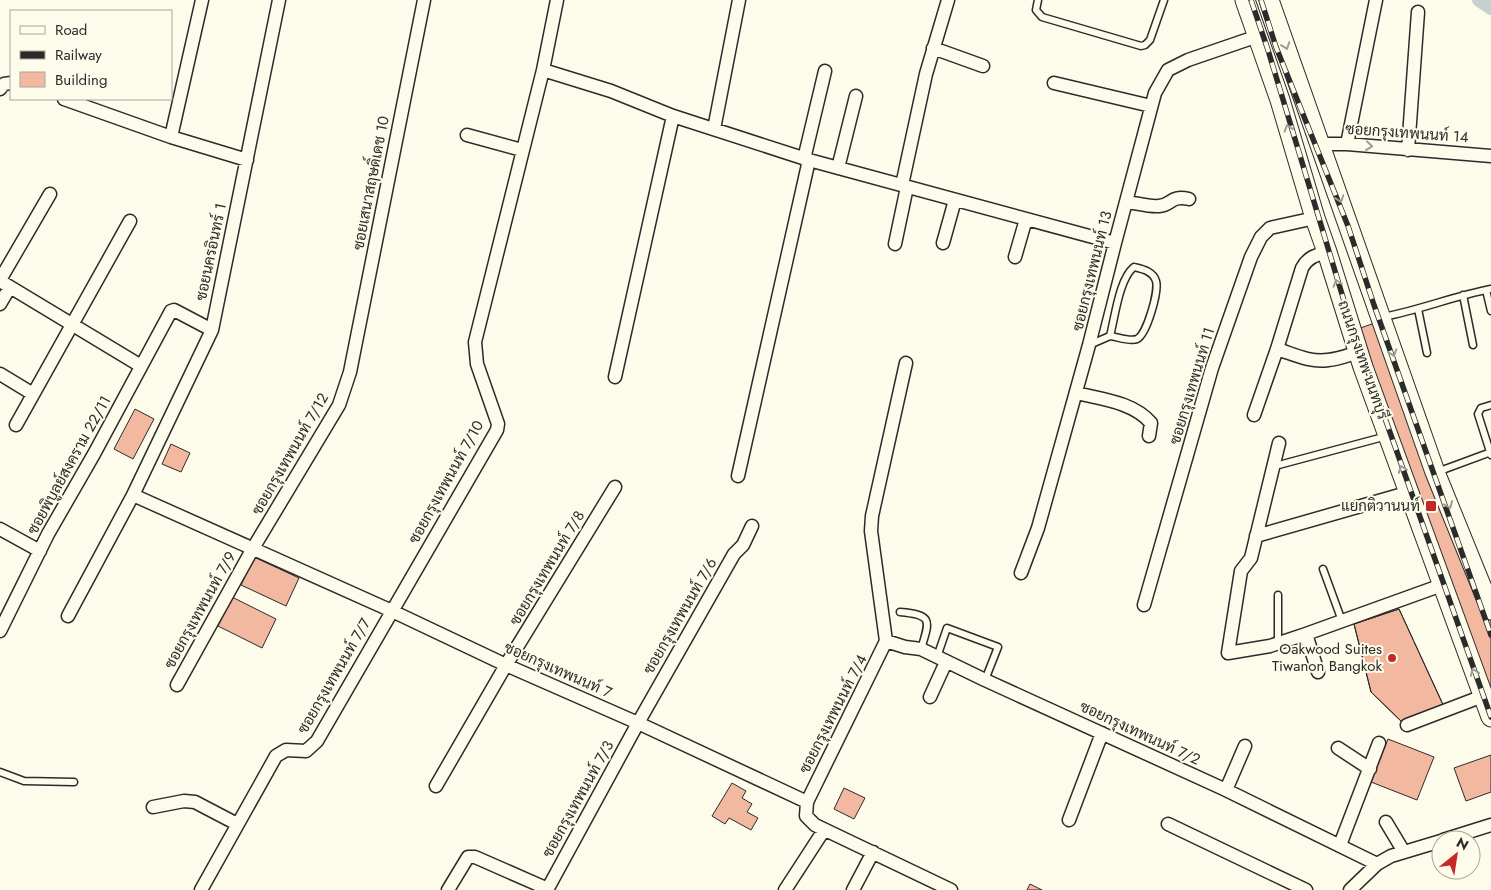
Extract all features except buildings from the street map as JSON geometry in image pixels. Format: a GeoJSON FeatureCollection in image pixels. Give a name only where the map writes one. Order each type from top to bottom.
{"type":"FeatureCollection","features":[{"type":"Feature","properties":{"kind":"main road","name":"ถนนกรุงเทพ-นนทบุรี"},"geometry":{"type":"LineString","coordinates":[[1245,0],[1280,100],[1315,218],[1328,252],[1363,367],[1491,718]]}},
{"type":"Feature","properties":{"kind":"main road","name":"ถนนกรุงเทพ-นนทบุรี"},"geometry":{"type":"LineString","coordinates":[[1270,0],[1435,472],[1489,599]]}},
{"type":"Feature","properties":{"kind":"street"},"geometry":{"type":"LineString","coordinates":[[172,137],[202,0]]}},
{"type":"Feature","properties":{"kind":"street","name":"ซอยนครอินทร์ 1"},"geometry":{"type":"LineString","coordinates":[[68,616],[133,495],[212,330],[279,0]]}},
{"type":"Feature","properties":{"kind":"street","name":"ซอยเสนาสฤษดิ์เดช 10"},"geometry":{"type":"LineString","coordinates":[[350,372],[424,0]]}},
{"type":"Feature","properties":{"kind":"street","name":"ซอยกรุงเทพนนท์ 7/10"},"geometry":{"type":"LineString","coordinates":[[392,611],[497,430],[498,424],[477,364],[475,342],[543,70],[558,0]]}},
{"type":"Feature","properties":{"kind":"street"},"geometry":{"type":"LineString","coordinates":[[714,129],[739,0]]}},
{"type":"Feature","properties":{"kind":"street"},"geometry":{"type":"LineString","coordinates":[[895,244],[926,74],[948,0]]}},
{"type":"Feature","properties":{"kind":"street"},"geometry":{"type":"LineString","coordinates":[[1347,144],[1376,0]]}},
{"type":"Feature","properties":{"kind":"street"},"geometry":{"type":"LineString","coordinates":[[1408,150],[1418,12]]}},
{"type":"Feature","properties":{"kind":"street","name":"ซอยกรุงเทพนนท์ 13"},"geometry":{"type":"LineString","coordinates":[[1021,573],[1038,528],[1076,393],[1155,93],[1168,70],[1188,60],[1258,36]]}},
{"type":"Feature","properties":{"kind":"street"},"geometry":{"type":"LineString","coordinates":[[933,48],[983,66]]}},
{"type":"Feature","properties":{"kind":"street"},"geometry":{"type":"LineString","coordinates":[[543,70],[611,91],[673,116],[807,160],[1115,243]]}},
{"type":"Feature","properties":{"kind":"street"},"geometry":{"type":"LineString","coordinates":[[738,476],[825,71]]}},
{"type":"Feature","properties":{"kind":"street"},"geometry":{"type":"LineString","coordinates":[[1054,83],[1151,106]]}},
{"type":"Feature","properties":{"kind":"street"},"geometry":{"type":"LineString","coordinates":[[838,168],[856,96]]}},
{"type":"Feature","properties":{"kind":"street"},"geometry":{"type":"LineString","coordinates":[[67,100],[172,137],[247,160]]}},
{"type":"Feature","properties":{"kind":"street"},"geometry":{"type":"LineString","coordinates":[[616,377],[673,116]]}},
{"type":"Feature","properties":{"kind":"street"},"geometry":{"type":"LineString","coordinates":[[468,135],[522,150]]}},
{"type":"Feature","properties":{"kind":"street","name":"ซอยกรุงเทพนนท์ 14"},"geometry":{"type":"LineString","coordinates":[[1321,144],[1347,144],[1491,156]]}},
{"type":"Feature","properties":{"kind":"street"},"geometry":{"type":"LineString","coordinates":[[0,304],[3,282],[50,194]]}},
{"type":"Feature","properties":{"kind":"street"},"geometry":{"type":"LineString","coordinates":[[1127,202],[1160,206],[1175,198],[1189,199]]}},
{"type":"Feature","properties":{"kind":"street"},"geometry":{"type":"LineString","coordinates":[[943,243],[955,200]]}},
{"type":"Feature","properties":{"kind":"street","name":"ซอยกรุงเทพนนท์ 11"},"geometry":{"type":"LineString","coordinates":[[1144,605],[1212,368],[1250,257],[1261,237],[1270,228],[1315,218]]}},
{"type":"Feature","properties":{"kind":"street"},"geometry":{"type":"LineString","coordinates":[[1015,257],[1026,219]]}},
{"type":"Feature","properties":{"kind":"street"},"geometry":{"type":"LineString","coordinates":[[16,425],[130,221]]}},
{"type":"Feature","properties":{"kind":"street"},"geometry":{"type":"LineString","coordinates":[[1254,415],[1302,268],[1311,257],[1328,252]]}},
{"type":"Feature","properties":{"kind":"street"},"geometry":{"type":"LineString","coordinates":[[3,282],[141,366]]}},
{"type":"Feature","properties":{"kind":"street","name":"ซอยพิบูลย์สงคราม 22/11"},"geometry":{"type":"LineString","coordinates":[[0,631],[40,551],[171,311],[174,310],[212,330]]}},
{"type":"Feature","properties":{"kind":"street"},"geometry":{"type":"LineString","coordinates":[[1277,349],[1319,361],[1360,352]]}},
{"type":"Feature","properties":{"kind":"street"},"geometry":{"type":"LineString","coordinates":[[886,641],[871,531],[872,516],[906,363]]}},
{"type":"Feature","properties":{"kind":"street","name":"ซอยกรุงเทพนนท์ 7/12"},"geometry":{"type":"LineString","coordinates":[[252,550],[339,405],[350,372]]}},
{"type":"Feature","properties":{"kind":"street"},"geometry":{"type":"LineString","coordinates":[[0,374],[33,394]]}},
{"type":"Feature","properties":{"kind":"street"},"geometry":{"type":"LineString","coordinates":[[1076,393],[1127,406],[1146,416],[1151,423],[1148,436]]}},
{"type":"Feature","properties":{"kind":"street"},"geometry":{"type":"LineString","coordinates":[[1279,443],[1252,558],[1241,571],[1228,653],[1270,646],[1442,585]]}},
{"type":"Feature","properties":{"kind":"street","name":"ซอยกรุงเทพนนท์ 7/8"},"geometry":{"type":"LineString","coordinates":[[436,786],[506,665],[615,487]]}},
{"type":"Feature","properties":{"kind":"street"},"geometry":{"type":"LineString","coordinates":[[1256,536],[1410,492]]}},
{"type":"Feature","properties":{"kind":"street","name":"ซอยกรุงเทพนนท์ 7"},"geometry":{"type":"LineString","coordinates":[[133,495],[638,723],[807,802]]}},
{"type":"Feature","properties":{"kind":"street","name":"ซอยกรุงเทพนนท์ 7/6"},"geometry":{"type":"LineString","coordinates":[[638,723],[734,554],[743,545],[752,526]]}},
{"type":"Feature","properties":{"kind":"street"},"geometry":{"type":"LineString","coordinates":[[0,529],[40,551]]}},
{"type":"Feature","properties":{"kind":"street","name":"ซอยกรุงเทพนนท์ 7/9"},"geometry":{"type":"LineString","coordinates":[[177,685],[252,550]]}},
{"type":"Feature","properties":{"kind":"street","name":"ซอยกรุงเทพนนท์ 7/7"},"geometry":{"type":"LineString","coordinates":[[200,890],[276,756],[286,750],[306,751],[316,741],[392,611]]}},
{"type":"Feature","properties":{"kind":"street"},"geometry":{"type":"LineString","coordinates":[[1306,634],[1318,672]]}},
{"type":"Feature","properties":{"kind":"street","name":"ซอยกรุงเทพนนท์ 7/2"},"geometry":{"type":"LineString","coordinates":[[886,641],[922,650],[1226,790],[1376,864]]}},
{"type":"Feature","properties":{"kind":"street","name":"ซอยกรุงเทพนนท์ 7/4"},"geometry":{"type":"LineString","coordinates":[[807,802],[886,641]]}},
{"type":"Feature","properties":{"kind":"street"},"geometry":{"type":"LineString","coordinates":[[930,696],[941,660]]}},
{"type":"Feature","properties":{"kind":"street"},"geometry":{"type":"LineString","coordinates":[[1407,725],[1483,696]]}},
{"type":"Feature","properties":{"kind":"street","name":"ซอยกรุงเทพนนท์ 7/3"},"geometry":{"type":"LineString","coordinates":[[547,890],[638,723]]}},
{"type":"Feature","properties":{"kind":"street"},"geometry":{"type":"LineString","coordinates":[[1069,820],[1102,733]]}},
{"type":"Feature","properties":{"kind":"street"},"geometry":{"type":"LineString","coordinates":[[1340,845],[1379,743]]}},
{"type":"Feature","properties":{"kind":"street"},"geometry":{"type":"LineString","coordinates":[[1226,790],[1244,746]]}},
{"type":"Feature","properties":{"kind":"street"},"geometry":{"type":"LineString","coordinates":[[1338,748],[1370,769]]}},
{"type":"Feature","properties":{"kind":"street"},"geometry":{"type":"LineString","coordinates":[[153,807],[184,801],[195,802],[237,824]]}},
{"type":"Feature","properties":{"kind":"street"},"geometry":{"type":"LineString","coordinates":[[807,802],[806,816],[815,825],[951,890]]}},
{"type":"Feature","properties":{"kind":"street"},"geometry":{"type":"LineString","coordinates":[[1386,822],[1404,852]]}},
{"type":"Feature","properties":{"kind":"street"},"geometry":{"type":"LineString","coordinates":[[1168,824],[1306,890]]}},
{"type":"Feature","properties":{"kind":"street"},"geometry":{"type":"LineString","coordinates":[[1475,830],[1491,825]]}},
{"type":"Feature","properties":{"kind":"street"},"geometry":{"type":"LineString","coordinates":[[785,890],[824,830]]}},
{"type":"Feature","properties":{"kind":"street"},"geometry":{"type":"LineString","coordinates":[[1350,890],[1376,864],[1391,856],[1431,843]]}},
{"type":"Feature","properties":{"kind":"street"},"geometry":{"type":"LineString","coordinates":[[853,890],[873,852]]}},
{"type":"Feature","properties":{"kind":"street"},"geometry":{"type":"LineString","coordinates":[[448,890],[468,857],[475,857],[547,890]]}},
{"type":"Feature","properties":{"kind":"lane"},"geometry":{"type":"LineString","coordinates":[[1038,0],[1036,10],[1042,17],[1141,46],[1150,40],[1164,0]]}},
{"type":"Feature","properties":{"kind":"lane"},"geometry":{"type":"LineString","coordinates":[[1089,346],[1110,336],[1135,340],[1141,336],[1146,328],[1157,289],[1156,281],[1152,274],[1134,267],[1126,276],[1110,336]]}},
{"type":"Feature","properties":{"kind":"lane"},"geometry":{"type":"LineString","coordinates":[[1382,317],[1488,290],[1491,312]]}},
{"type":"Feature","properties":{"kind":"lane"},"geometry":{"type":"LineString","coordinates":[[1463,295],[1473,345]]}},
{"type":"Feature","properties":{"kind":"lane"},"geometry":{"type":"LineString","coordinates":[[1418,309],[1427,353]]}},
{"type":"Feature","properties":{"kind":"lane"},"geometry":{"type":"LineString","coordinates":[[1435,472],[1491,453],[1478,414],[1481,408],[1491,405]]}},
{"type":"Feature","properties":{"kind":"lane"},"geometry":{"type":"LineString","coordinates":[[1275,466],[1389,435]]}},
{"type":"Feature","properties":{"kind":"lane"},"geometry":{"type":"LineString","coordinates":[[1323,569],[1342,621]]}},
{"type":"Feature","properties":{"kind":"lane"},"geometry":{"type":"LineString","coordinates":[[1278,595],[1278,643]]}},
{"type":"Feature","properties":{"kind":"lane"},"geometry":{"type":"LineString","coordinates":[[900,612],[923,616],[927,621],[928,628],[922,650]]}},
{"type":"Feature","properties":{"kind":"lane"},"geometry":{"type":"LineString","coordinates":[[941,660],[948,628],[998,646],[985,680]]}},
{"type":"Feature","properties":{"kind":"lane"},"geometry":{"type":"LineString","coordinates":[[0,772],[24,781],[74,782]]}},
{"type":"Feature","properties":{"kind":"waterway"},"geometry":{"type":"LineString","coordinates":[[1479,0],[1491,8]]}},
{"type":"Feature","properties":{"kind":"railway"},"geometry":{"type":"LineString","coordinates":[[1251,0],[1348,314],[1491,717]]}},
{"type":"Feature","properties":{"kind":"railway"},"geometry":{"type":"LineString","coordinates":[[1261,0],[1276,47],[1348,226],[1374,305],[1491,635]]}},
{"type":"Feature","properties":{"kind":"place","name":"แยกติวานนท์"},"geometry":{"type":"Point","coordinates":[1431,506]}},
{"type":"Feature","properties":{"kind":"place","name":"Oakwood Suites Tiwanon Bangkok"},"geometry":{"type":"Point","coordinates":[1392,658]}}]}
